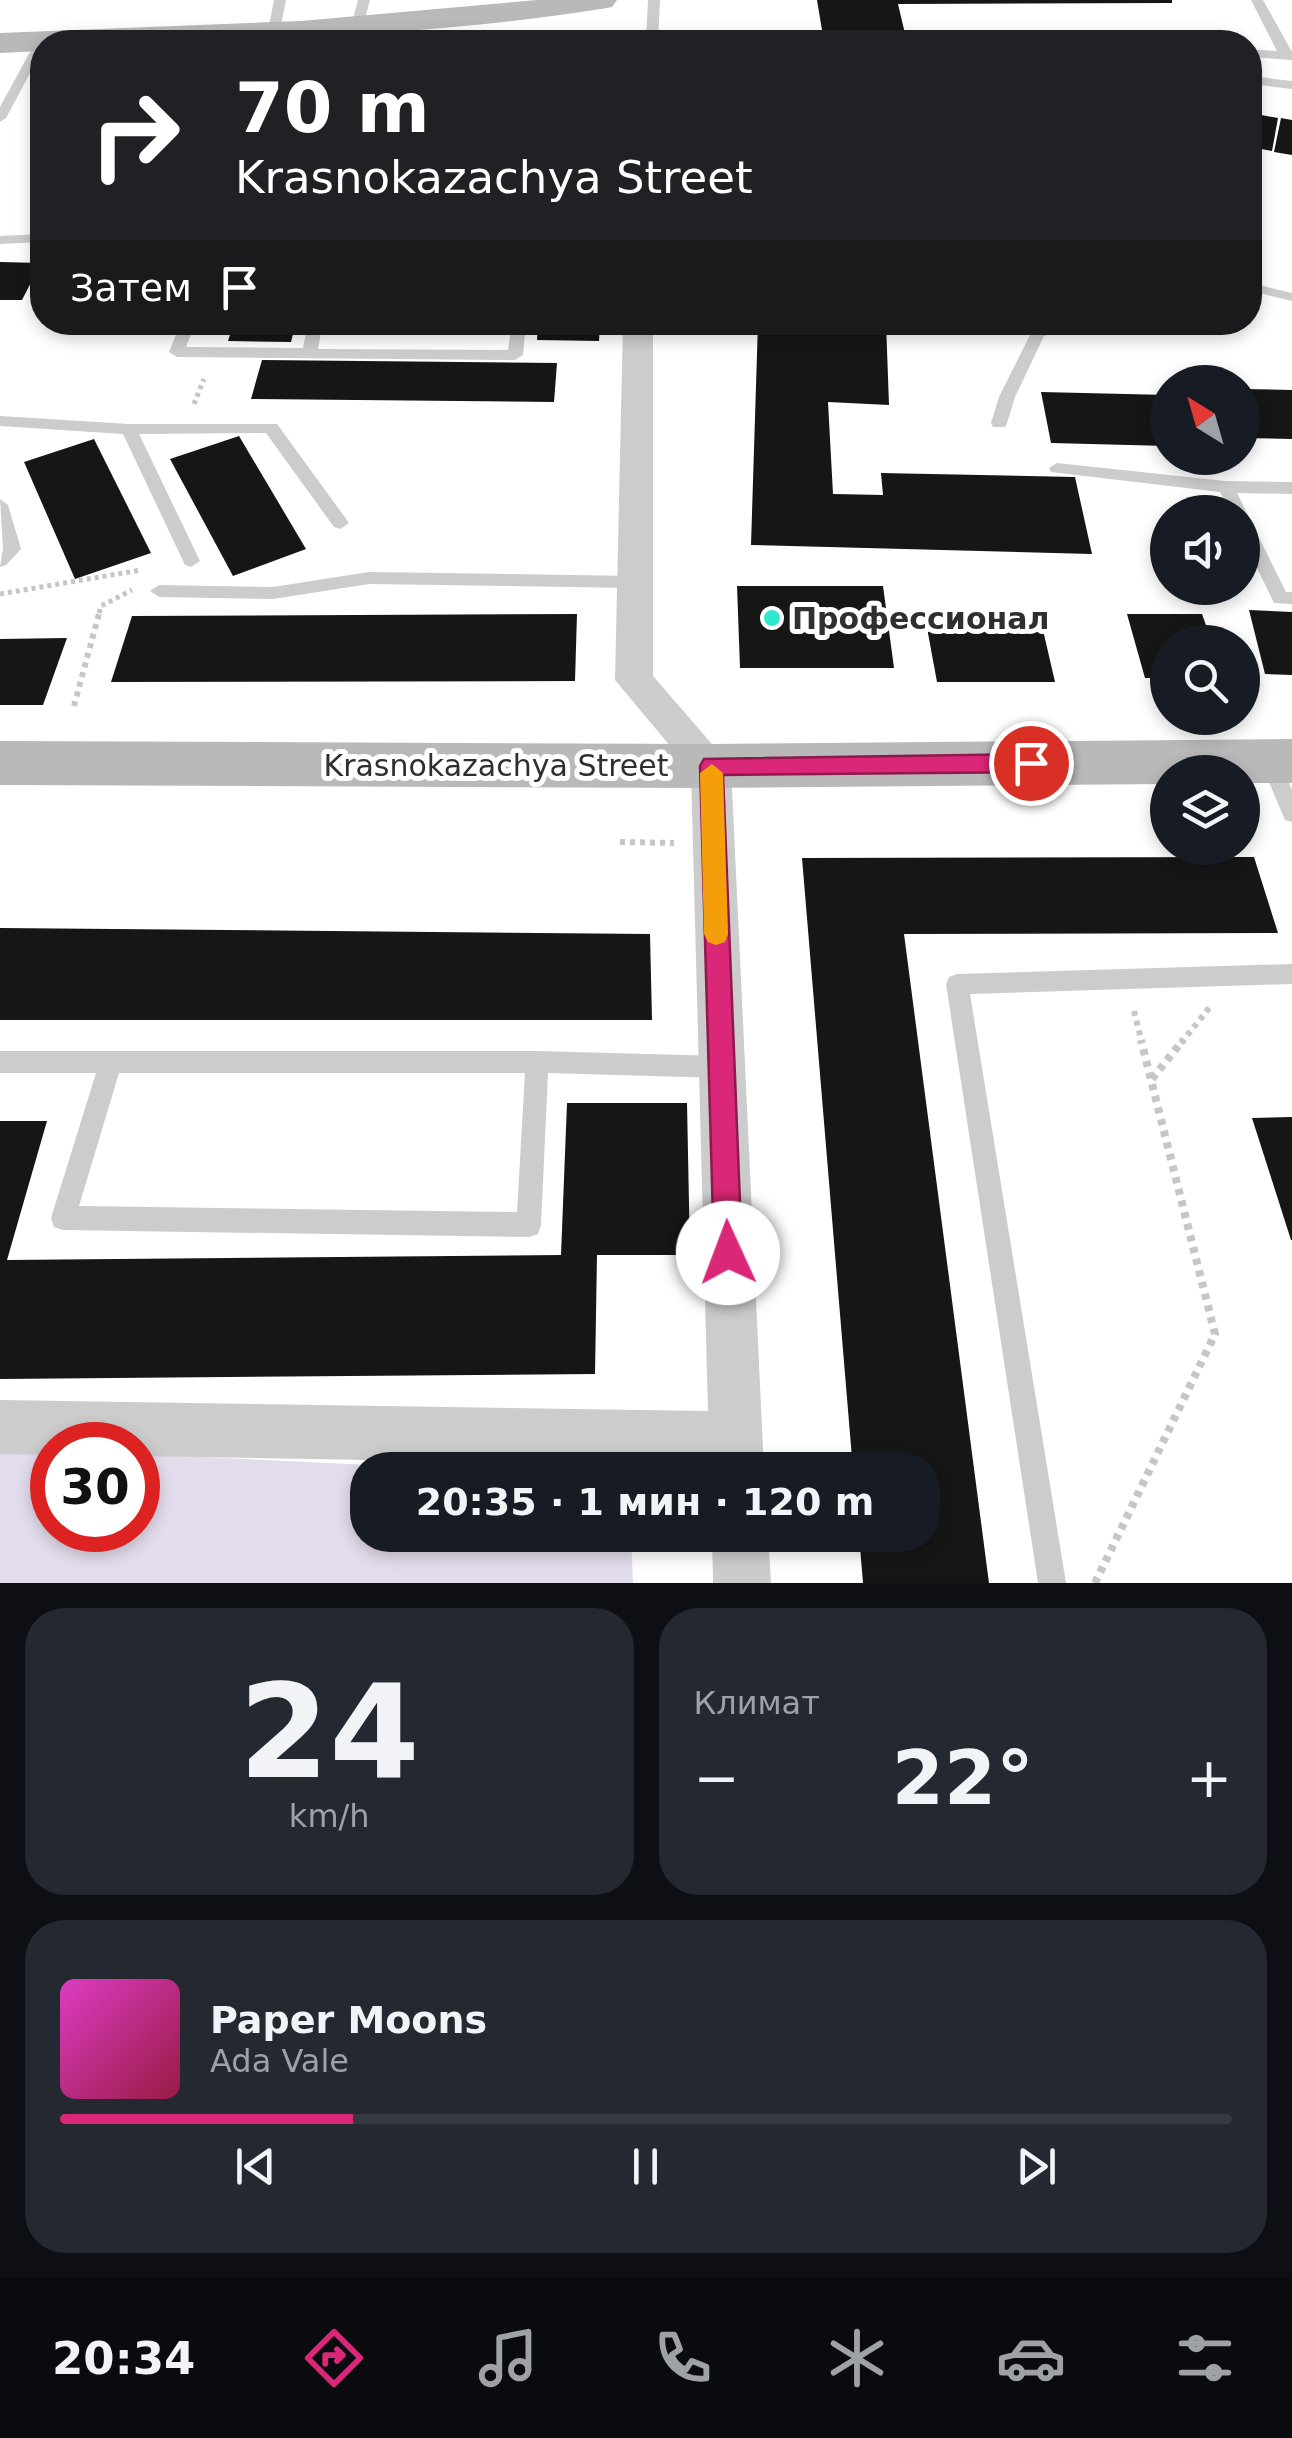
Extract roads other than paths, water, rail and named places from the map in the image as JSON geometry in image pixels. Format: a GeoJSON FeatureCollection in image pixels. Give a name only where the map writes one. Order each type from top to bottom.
{"type":"FeatureCollection","features":[{"type":"Feature","properties":{"kind":"street"},"geometry":{"type":"LineString","coordinates":[[206,30],[281,25],[360,13],[499,14],[601,0]]}},
{"type":"Feature","properties":{"kind":"street"},"geometry":{"type":"LineString","coordinates":[[0,43],[30,42]]}},
{"type":"Feature","properties":{"kind":"street"},"geometry":{"type":"LineString","coordinates":[[638,335],[634,680],[712,766],[737,1452]]}},
{"type":"Feature","properties":{"kind":"street","name":"Krasnokazachya Street"},"geometry":{"type":"LineString","coordinates":[[0,763],[712,766],[1281,761]]}},
{"type":"Feature","properties":{"kind":"street"},"geometry":{"type":"LineString","coordinates":[[0,1427],[658,1452]]}},
{"type":"Feature","properties":{"kind":"street"},"geometry":{"type":"LineString","coordinates":[[741,1552],[742,1583]]}},
{"type":"Feature","properties":{"kind":"lane"},"geometry":{"type":"LineString","coordinates":[[653,30],[654,0]]}},
{"type":"Feature","properties":{"kind":"lane"},"geometry":{"type":"LineString","coordinates":[[1257,0],[1289,56]]}},
{"type":"Feature","properties":{"kind":"lane"},"geometry":{"type":"LineString","coordinates":[[1262,54],[1289,56]]}},
{"type":"Feature","properties":{"kind":"lane"},"geometry":{"type":"LineString","coordinates":[[0,118],[30,63]]}},
{"type":"Feature","properties":{"kind":"lane"},"geometry":{"type":"LineString","coordinates":[[1262,82],[1292,86]]}},
{"type":"Feature","properties":{"kind":"lane"},"geometry":{"type":"LineString","coordinates":[[0,240],[30,239]]}},
{"type":"Feature","properties":{"kind":"lane"},"geometry":{"type":"LineString","coordinates":[[1262,291],[1292,298]]}},
{"type":"Feature","properties":{"kind":"lane"},"geometry":{"type":"LineString","coordinates":[[184,335],[177,352],[515,356],[517,335]]}},
{"type":"Feature","properties":{"kind":"lane"},"geometry":{"type":"LineString","coordinates":[[309,354],[313,335]]}},
{"type":"Feature","properties":{"kind":"lane"},"geometry":{"type":"LineString","coordinates":[[999,423],[1006,397],[1037,335]]}},
{"type":"Feature","properties":{"kind":"lane"},"geometry":{"type":"LineString","coordinates":[[0,421],[129,428],[271,428],[340,523]]}},
{"type":"Feature","properties":{"kind":"lane"},"geometry":{"type":"LineString","coordinates":[[129,428],[191,561]]}},
{"type":"Feature","properties":{"kind":"lane"},"geometry":{"type":"LineString","coordinates":[[1057,468],[1226,487],[1292,488]]}},
{"type":"Feature","properties":{"kind":"lane"},"geometry":{"type":"LineString","coordinates":[[1226,487],[1230,495]]}},
{"type":"Feature","properties":{"kind":"lane"},"geometry":{"type":"LineString","coordinates":[[0,506],[12,549],[0,561]]}},
{"type":"Feature","properties":{"kind":"lane"},"geometry":{"type":"LineString","coordinates":[[1260,555],[1280,598],[1292,598]]}},
{"type":"Feature","properties":{"kind":"lane"},"geometry":{"type":"LineString","coordinates":[[159,591],[273,593],[369,578],[635,582]]}},
{"type":"Feature","properties":{"kind":"lane"},"geometry":{"type":"LineString","coordinates":[[1281,761],[1292,814]]}},
{"type":"Feature","properties":{"kind":"lane"},"geometry":{"type":"LineString","coordinates":[[1052,1583],[957,984],[1292,974]]}},
{"type":"Feature","properties":{"kind":"lane"},"geometry":{"type":"LineString","coordinates":[[0,1062],[536,1062],[720,1067]]}},
{"type":"Feature","properties":{"kind":"lane"},"geometry":{"type":"LineString","coordinates":[[110,1063],[63,1218],[529,1225],[536,1062]]}},
{"type":"Feature","properties":{"kind":"place","name":"Профессионал"},"geometry":{"type":"Point","coordinates":[772,618]}}]}
